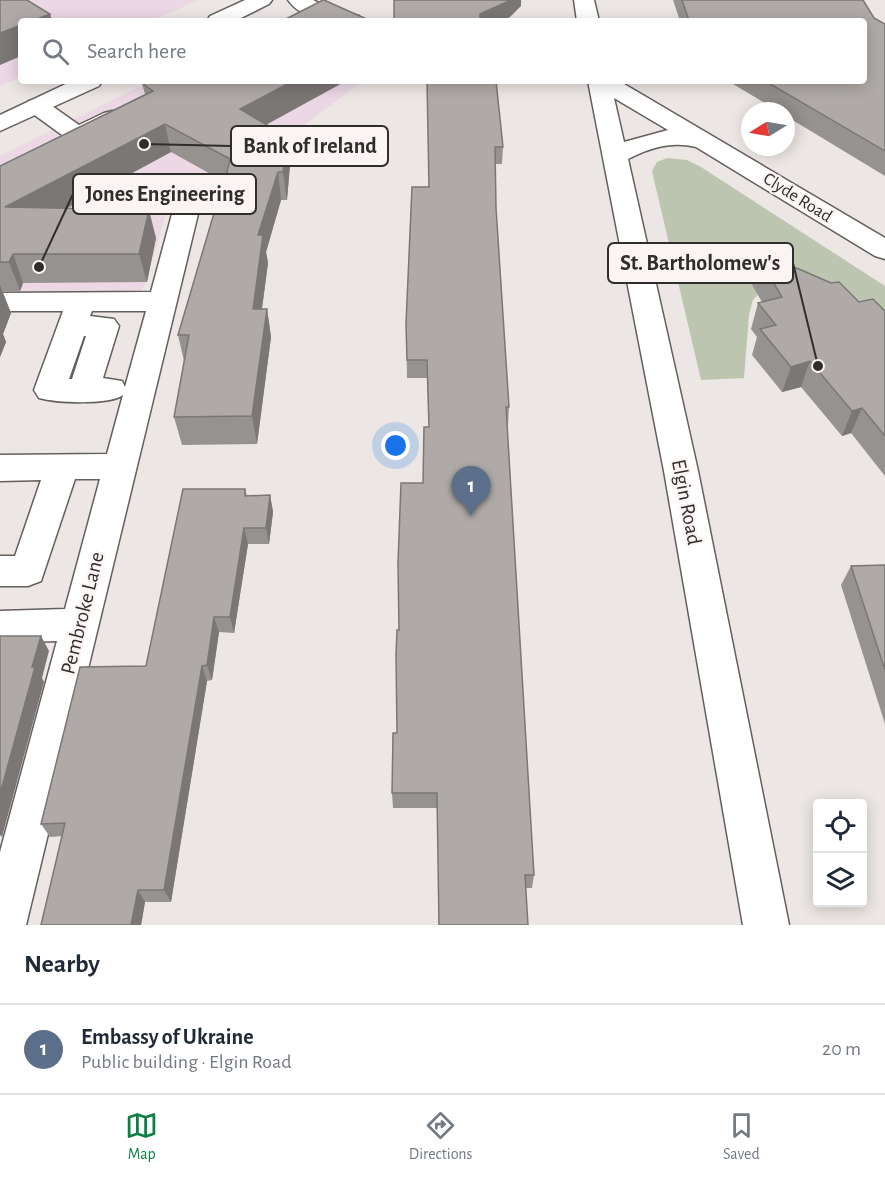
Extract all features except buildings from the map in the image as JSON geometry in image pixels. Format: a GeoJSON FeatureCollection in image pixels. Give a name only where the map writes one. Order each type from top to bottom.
{"type":"FeatureCollection","features":[{"type":"Feature","properties":{"kind":"street"},"geometry":{"type":"LineString","coordinates":[[224,18],[262,0]]}},
{"type":"Feature","properties":{"kind":"street"},"geometry":{"type":"LineString","coordinates":[[298,0],[325,15],[338,18]]}},
{"type":"Feature","properties":{"kind":"street"},"geometry":{"type":"LineString","coordinates":[[584,0],[587,18]]}},
{"type":"Feature","properties":{"kind":"street"},"geometry":{"type":"LineString","coordinates":[[0,124],[85,84]]}},
{"type":"Feature","properties":{"kind":"street","name":"Elgin Road"},"geometry":{"type":"LineString","coordinates":[[602,84],[681,471],[766,925]]}},
{"type":"Feature","properties":{"kind":"street","name":"Clyde Road"},"geometry":{"type":"LineString","coordinates":[[606,84],[885,250]]}},
{"type":"Feature","properties":{"kind":"street"},"geometry":{"type":"LineString","coordinates":[[37,106],[78,135],[135,106]]}},
{"type":"Feature","properties":{"kind":"street","name":"Clyde Road"},"geometry":{"type":"LineString","coordinates":[[615,156],[643,141],[667,136],[691,138],[711,145]]}},
{"type":"Feature","properties":{"kind":"street","name":"Pembroke Lane"},"geometry":{"type":"LineString","coordinates":[[3,925],[185,214]]}},
{"type":"Feature","properties":{"kind":"street"},"geometry":{"type":"LineString","coordinates":[[0,302],[77,313],[162,301]]}},
{"type":"Feature","properties":{"kind":"street"},"geometry":{"type":"LineString","coordinates":[[77,313],[50,390],[98,389]]}},
{"type":"Feature","properties":{"kind":"street"},"geometry":{"type":"LineString","coordinates":[[0,468],[120,466]]}},
{"type":"Feature","properties":{"kind":"street"},"geometry":{"type":"LineString","coordinates":[[0,571],[28,571],[62,467]]}},
{"type":"Feature","properties":{"kind":"street"},"geometry":{"type":"LineString","coordinates":[[0,627],[80,625]]}},
{"type":"Feature","properties":{"kind":"shaded area"},"geometry":{"type":"Polygon","coordinates":[[[0,0],[199,0],[158,18],[18,18],[18,78],[0,86],[0,0]]]}},
{"type":"Feature","properties":{"kind":"shaded area"},"geometry":{"type":"Polygon","coordinates":[[[145,84],[359,84],[197,206],[168,207],[145,285],[140,292],[66,294],[0,291],[0,156],[145,84]]]}},
{"type":"Feature","properties":{"kind":"green space"},"geometry":{"type":"Polygon","coordinates":[[[667,158],[687,160],[701,167],[885,286],[885,324],[767,285],[753,300],[749,315],[744,378],[701,380],[652,171],[657,162],[667,158]]]}},
{"type":"Feature","properties":{"kind":"place","name":"Bank of Ireland"},"geometry":{"type":"Point","coordinates":[144,144]}},
{"type":"Feature","properties":{"kind":"place","name":"Jones Engineering"},"geometry":{"type":"Point","coordinates":[39,267]}},
{"type":"Feature","properties":{"kind":"place","name":"St. Bartholomew's"},"geometry":{"type":"Point","coordinates":[818,366]}},
{"type":"Feature","properties":{"kind":"place","name":"Embassy of Ukraine"},"geometry":{"type":"Point","coordinates":[471,516]}}]}
